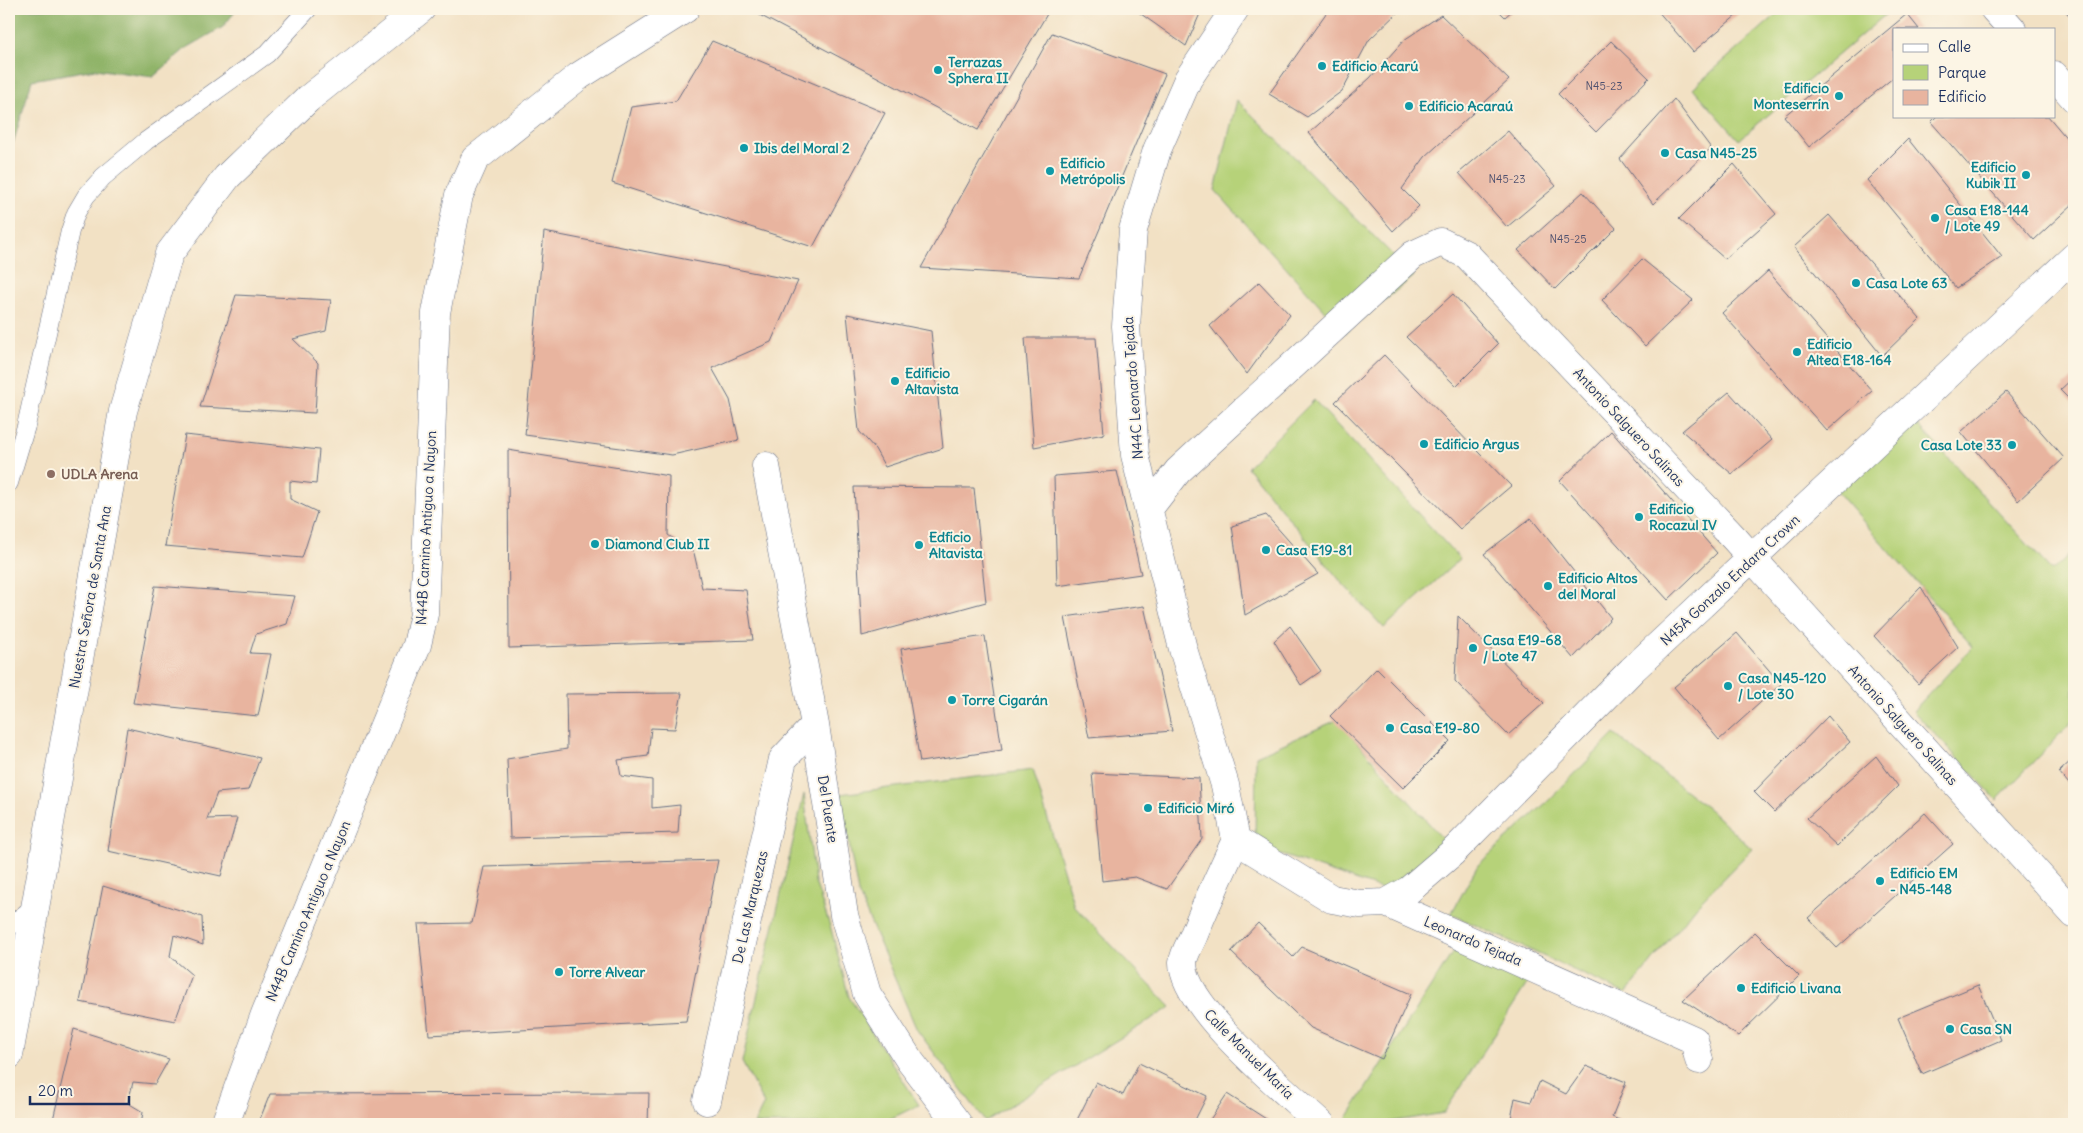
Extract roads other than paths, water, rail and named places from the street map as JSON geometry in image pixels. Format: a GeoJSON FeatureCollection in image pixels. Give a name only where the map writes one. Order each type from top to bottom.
{"type":"FeatureCollection","features":[{"type":"Feature","properties":{"kind":"street","name":"Nuestra Señora de Santa Ana"},"geometry":{"type":"LineString","coordinates":[[9,1055],[123,411],[169,254],[227,177],[308,99],[421,9]]}},
{"type":"Feature","properties":{"kind":"street","name":"N44B Camino Antiguo a Nayon"},"geometry":{"type":"LineString","coordinates":[[225,1124],[265,1014],[417,645],[424,614],[436,313],[459,195],[476,159],[579,76],[685,9]]}},
{"type":"Feature","properties":{"kind":"street","name":"N44C Leonardo Tejada"},"geometry":{"type":"LineString","coordinates":[[1235,9],[1188,79],[1157,150],[1133,230],[1126,326],[1135,455],[1150,506],[1183,649],[1225,785],[1236,840]]}},
{"type":"Feature","properties":{"kind":"street"},"geometry":{"type":"LineString","coordinates":[[1994,9],[2011,28]]}},
{"type":"Feature","properties":{"kind":"street"},"geometry":{"type":"LineString","coordinates":[[2056,77],[2074,98]]}},
{"type":"Feature","properties":{"kind":"street","name":"Antonio Salguero Salinas"},"geometry":{"type":"LineString","coordinates":[[1150,506],[1178,471],[1413,256],[1441,242],[1467,255],[1753,559],[2074,914]]}},
{"type":"Feature","properties":{"kind":"street","name":"N45A Gonzalo Endara Crown"},"geometry":{"type":"LineString","coordinates":[[1386,904],[1409,890],[1452,853],[1632,670],[1753,559],[2074,257]]}},
{"type":"Feature","properties":{"kind":"street","name":"Del Puente"},"geometry":{"type":"LineString","coordinates":[[766,466],[815,725],[844,915],[867,994],[910,1061],[958,1124]]}},
{"type":"Feature","properties":{"kind":"street","name":"De Las Marquezas"},"geometry":{"type":"LineString","coordinates":[[707,1101],[783,759],[815,725]]}},
{"type":"Feature","properties":{"kind":"street","name":"Leonardo Tejada"},"geometry":{"type":"LineString","coordinates":[[1236,840],[1332,899],[1360,904],[1386,904],[1694,1040],[1699,1060]]}},
{"type":"Feature","properties":{"kind":"street","name":"Calle Manuel María"},"geometry":{"type":"LineString","coordinates":[[1236,840],[1206,903],[1183,961],[1187,984],[1198,1003],[1220,1029],[1321,1124]]}},
{"type":"Feature","properties":{"kind":"lane"},"geometry":{"type":"LineString","coordinates":[[9,483],[32,400],[70,231],[76,213],[86,196],[103,177],[146,141],[266,54],[308,9]]}},
{"type":"Feature","properties":{"kind":"lane"},"geometry":{"type":"LineString","coordinates":[[9,927],[35,906]]}},
{"type":"Feature","properties":{"kind":"place","name":"Edificio Acarú"},"geometry":{"type":"Point","coordinates":[1322,66]}},
{"type":"Feature","properties":{"kind":"place","name":"Terrazas Sphera II"},"geometry":{"type":"Point","coordinates":[938,70]}},
{"type":"Feature","properties":{"kind":"place","name":"Edificio Monteserrín"},"geometry":{"type":"Point","coordinates":[1839,96]}},
{"type":"Feature","properties":{"kind":"place","name":"Edificio Acaraú"},"geometry":{"type":"Point","coordinates":[1409,106]}},
{"type":"Feature","properties":{"kind":"place","name":"Ibis del Moral 2"},"geometry":{"type":"Point","coordinates":[744,148]}},
{"type":"Feature","properties":{"kind":"place","name":"Casa N45-25"},"geometry":{"type":"Point","coordinates":[1665,153]}},
{"type":"Feature","properties":{"kind":"place","name":"Edificio Metrópolis"},"geometry":{"type":"Point","coordinates":[1050,171]}},
{"type":"Feature","properties":{"kind":"place","name":"Edificio Kubik II"},"geometry":{"type":"Point","coordinates":[2026,175]}},
{"type":"Feature","properties":{"kind":"place","name":"Casa E18-144 / Lote 49"},"geometry":{"type":"Point","coordinates":[1935,218]}},
{"type":"Feature","properties":{"kind":"place","name":"Casa Lote 63"},"geometry":{"type":"Point","coordinates":[1856,283]}},
{"type":"Feature","properties":{"kind":"place","name":"Edificio Altea E18-164"},"geometry":{"type":"Point","coordinates":[1797,352]}},
{"type":"Feature","properties":{"kind":"place","name":"Edificio Altavista"},"geometry":{"type":"Point","coordinates":[895,381]}},
{"type":"Feature","properties":{"kind":"place","name":"Edificio Argus"},"geometry":{"type":"Point","coordinates":[1424,444]}},
{"type":"Feature","properties":{"kind":"place","name":"Casa Lote 33"},"geometry":{"type":"Point","coordinates":[2012,445]}},
{"type":"Feature","properties":{"kind":"place","name":"UDLA Arena"},"geometry":{"type":"Point","coordinates":[51,474]}},
{"type":"Feature","properties":{"kind":"place","name":"Edificio Rocazul IV"},"geometry":{"type":"Point","coordinates":[1639,517]}},
{"type":"Feature","properties":{"kind":"place","name":"Diamond Club II"},"geometry":{"type":"Point","coordinates":[595,544]}},
{"type":"Feature","properties":{"kind":"place","name":"Edficio Altavista"},"geometry":{"type":"Point","coordinates":[919,545]}},
{"type":"Feature","properties":{"kind":"place","name":"Casa E19-81"},"geometry":{"type":"Point","coordinates":[1266,550]}},
{"type":"Feature","properties":{"kind":"place","name":"Edificio Altos del Moral"},"geometry":{"type":"Point","coordinates":[1548,586]}},
{"type":"Feature","properties":{"kind":"place","name":"Casa E19-68 / Lote 47"},"geometry":{"type":"Point","coordinates":[1473,648]}},
{"type":"Feature","properties":{"kind":"place","name":"Casa N45-120 / Lote 30"},"geometry":{"type":"Point","coordinates":[1728,686]}},
{"type":"Feature","properties":{"kind":"place","name":"Torre Cigarán"},"geometry":{"type":"Point","coordinates":[952,700]}},
{"type":"Feature","properties":{"kind":"place","name":"Casa E19-80"},"geometry":{"type":"Point","coordinates":[1390,728]}},
{"type":"Feature","properties":{"kind":"place","name":"Edificio Miró"},"geometry":{"type":"Point","coordinates":[1148,808]}},
{"type":"Feature","properties":{"kind":"place","name":"Edificio EM - N45-148"},"geometry":{"type":"Point","coordinates":[1880,881]}},
{"type":"Feature","properties":{"kind":"place","name":"Torre Alvear"},"geometry":{"type":"Point","coordinates":[559,972]}},
{"type":"Feature","properties":{"kind":"place","name":"Edificio Livana"},"geometry":{"type":"Point","coordinates":[1741,988]}},
{"type":"Feature","properties":{"kind":"place","name":"Casa SN"},"geometry":{"type":"Point","coordinates":[1950,1029]}}]}
